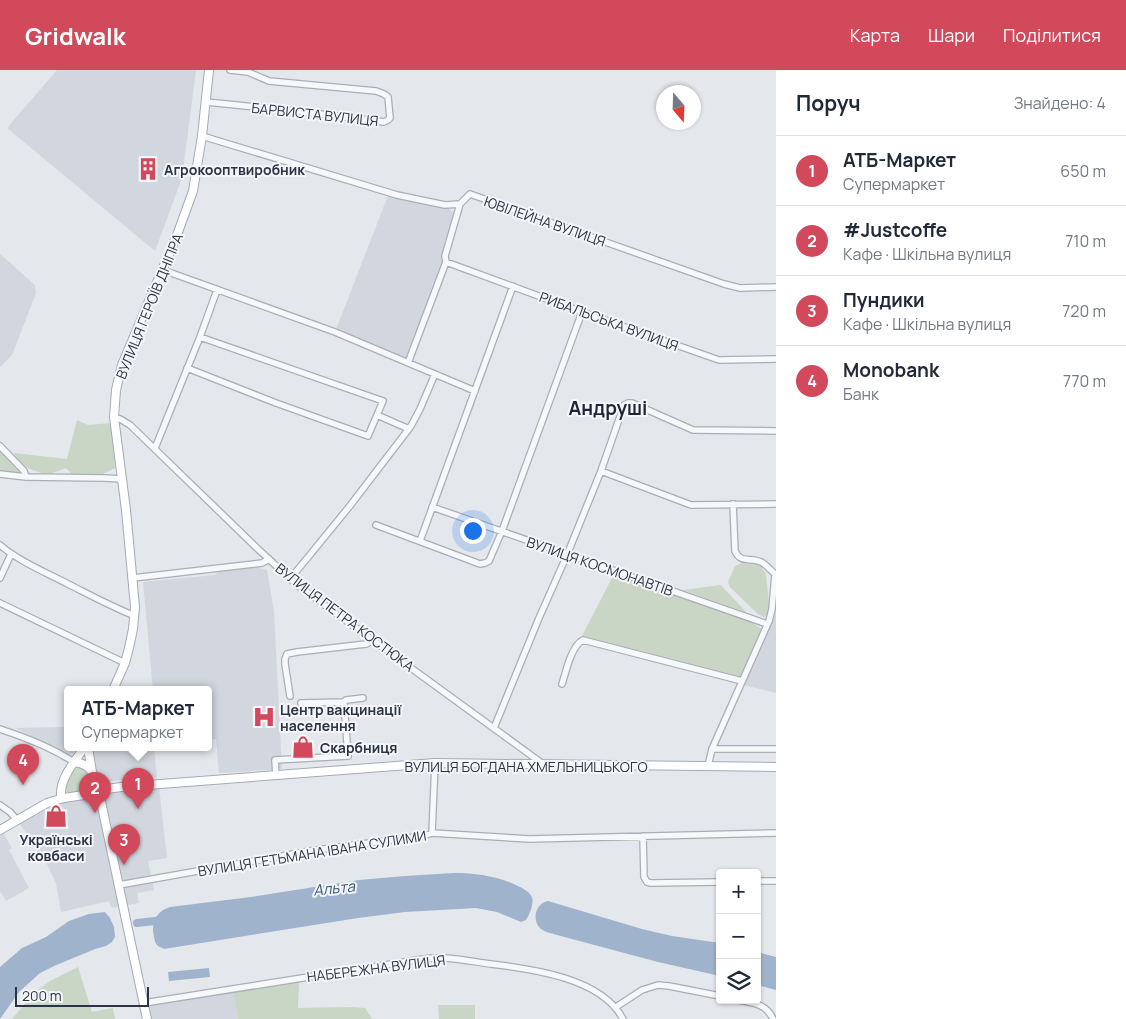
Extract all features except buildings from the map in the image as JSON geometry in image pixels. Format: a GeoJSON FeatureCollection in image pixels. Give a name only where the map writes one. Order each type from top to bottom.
{"type":"FeatureCollection","features":[{"type":"Feature","properties":{"kind":"main road","name":"ВУЛИЦЯ ГЕРОЇВ ДНІПРА"},"geometry":{"type":"LineString","coordinates":[[115,686],[125,663],[133,634],[135,616],[133,578],[114,417],[116,390],[122,366],[178,235],[193,190],[202,136],[209,70]]}},
{"type":"Feature","properties":{"kind":"main road"},"geometry":{"type":"LineString","coordinates":[[51,801],[82,751]]}},
{"type":"Feature","properties":{"kind":"main road"},"geometry":{"type":"LineString","coordinates":[[89,751],[94,787],[90,794]]}},
{"type":"Feature","properties":{"kind":"main road"},"geometry":{"type":"LineString","coordinates":[[74,762],[87,766],[101,784],[111,788],[104,794],[101,802]]}},
{"type":"Feature","properties":{"kind":"main road","name":"ВУЛИЦЯ БОГДАНА ХМЕЛЬНИЦЬКОГО"},"geometry":{"type":"LineString","coordinates":[[90,794],[111,788],[435,763],[776,766]]}},
{"type":"Feature","properties":{"kind":"main road"},"geometry":{"type":"LineString","coordinates":[[93,775],[101,802],[147,1019]]}},
{"type":"Feature","properties":{"kind":"main road"},"geometry":{"type":"LineString","coordinates":[[60,788],[64,798]]}},
{"type":"Feature","properties":{"kind":"main road"},"geometry":{"type":"LineString","coordinates":[[0,830],[51,801],[90,794],[101,802]]}},
{"type":"Feature","properties":{"kind":"street","name":"БАРВИСТА ВУЛИЦЯ"},"geometry":{"type":"LineString","coordinates":[[206,102],[384,122],[390,118],[388,97],[376,91],[269,81],[248,72],[230,70]]}},
{"type":"Feature","properties":{"kind":"street","name":"ЮВІЛЕЙНА ВУЛИЦЯ"},"geometry":{"type":"LineString","coordinates":[[202,136],[397,195],[445,205],[460,204],[470,194],[724,284],[740,288],[776,287]]}},
{"type":"Feature","properties":{"kind":"street"},"geometry":{"type":"LineString","coordinates":[[408,363],[446,262],[445,256],[460,204]]}},
{"type":"Feature","properties":{"kind":"street","name":"РИБАЛЬСЬКА ВУЛИЦЯ"},"geometry":{"type":"LineString","coordinates":[[446,262],[719,360],[776,359]]}},
{"type":"Feature","properties":{"kind":"street"},"geometry":{"type":"LineString","coordinates":[[162,270],[335,332],[475,391]]}},
{"type":"Feature","properties":{"kind":"street"},"geometry":{"type":"LineString","coordinates":[[420,541],[513,286]]}},
{"type":"Feature","properties":{"kind":"street"},"geometry":{"type":"LineString","coordinates":[[155,448],[217,290]]}},
{"type":"Feature","properties":{"kind":"street"},"geometry":{"type":"LineString","coordinates":[[376,526],[480,564],[490,559],[582,312]]}},
{"type":"Feature","properties":{"kind":"street"},"geometry":{"type":"LineString","coordinates":[[187,368],[368,436],[377,415],[382,401],[200,336]]}},
{"type":"Feature","properties":{"kind":"street"},"geometry":{"type":"LineString","coordinates":[[290,578],[310,556],[409,429],[435,374]]}},
{"type":"Feature","properties":{"kind":"street"},"geometry":{"type":"LineString","coordinates":[[494,728],[539,618],[568,555],[601,471],[623,407],[628,403],[632,403],[694,430],[776,431]]}},
{"type":"Feature","properties":{"kind":"street"},"geometry":{"type":"LineString","coordinates":[[377,415],[409,429]]}},
{"type":"Feature","properties":{"kind":"street","name":"ВУЛИЦЯ ПЕТРА КОСТЮКА"},"geometry":{"type":"LineString","coordinates":[[114,417],[124,421],[155,448],[290,578],[543,764]]}},
{"type":"Feature","properties":{"kind":"street"},"geometry":{"type":"LineString","coordinates":[[0,446],[24,471],[26,478]]}},
{"type":"Feature","properties":{"kind":"street"},"geometry":{"type":"LineString","coordinates":[[601,471],[691,505],[776,504]]}},
{"type":"Feature","properties":{"kind":"street"},"geometry":{"type":"LineString","coordinates":[[0,474],[26,478],[122,479]]}},
{"type":"Feature","properties":{"kind":"street"},"geometry":{"type":"LineString","coordinates":[[708,766],[712,749],[772,609],[775,574],[762,562],[741,559],[736,554],[733,504]]}},
{"type":"Feature","properties":{"kind":"street","name":"ВУЛИЦЯ КОСМОНАВТІВ"},"geometry":{"type":"LineString","coordinates":[[432,507],[767,624]]}},
{"type":"Feature","properties":{"kind":"street"},"geometry":{"type":"LineString","coordinates":[[0,545],[11,554],[106,604],[135,616]]}},
{"type":"Feature","properties":{"kind":"street"},"geometry":{"type":"LineString","coordinates":[[0,578],[11,554]]}},
{"type":"Feature","properties":{"kind":"street"},"geometry":{"type":"LineString","coordinates":[[133,578],[262,563],[269,559]]}},
{"type":"Feature","properties":{"kind":"street"},"geometry":{"type":"LineString","coordinates":[[0,603],[125,663]]}},
{"type":"Feature","properties":{"kind":"street"},"geometry":{"type":"LineString","coordinates":[[290,696],[285,660],[287,654],[366,644],[373,640]]}},
{"type":"Feature","properties":{"kind":"street"},"geometry":{"type":"LineString","coordinates":[[562,684],[578,643],[583,640],[742,681]]}},
{"type":"Feature","properties":{"kind":"street"},"geometry":{"type":"LineString","coordinates":[[301,702],[344,702],[346,700],[363,698]]}},
{"type":"Feature","properties":{"kind":"street"},"geometry":{"type":"LineString","coordinates":[[276,775],[275,760],[348,756],[344,702]]}},
{"type":"Feature","properties":{"kind":"street"},"geometry":{"type":"LineString","coordinates":[[0,729],[19,735],[74,762]]}},
{"type":"Feature","properties":{"kind":"street"},"geometry":{"type":"LineString","coordinates":[[712,749],[776,748]]}},
{"type":"Feature","properties":{"kind":"street"},"geometry":{"type":"LineString","coordinates":[[432,833],[435,763]]}},
{"type":"Feature","properties":{"kind":"street"},"geometry":{"type":"LineString","coordinates":[[0,805],[17,820]]}},
{"type":"Feature","properties":{"kind":"street","name":"ВУЛИЦЯ ГЕТЬМАНА ІВАНА СУЛИМИ"},"geometry":{"type":"LineString","coordinates":[[118,885],[316,850],[423,836],[432,833],[530,839],[776,833]]}},
{"type":"Feature","properties":{"kind":"street"},"geometry":{"type":"LineString","coordinates":[[643,836],[644,877],[648,882],[716,882]]}},
{"type":"Feature","properties":{"kind":"street"},"geometry":{"type":"LineString","coordinates":[[761,881],[776,881]]}},
{"type":"Feature","properties":{"kind":"street","name":"НАБЕРЕЖНА ВУЛИЦЯ"},"geometry":{"type":"LineString","coordinates":[[144,1003],[404,962],[446,958],[502,965],[563,977],[589,988],[606,998],[616,1007],[623,1019]]}},
{"type":"Feature","properties":{"kind":"street"},"geometry":{"type":"LineString","coordinates":[[616,1007],[642,990],[658,985],[716,995]]}},
{"type":"Feature","properties":{"kind":"street"},"geometry":{"type":"LineString","coordinates":[[753,1004],[764,1007],[769,1011],[773,1019]]}},
{"type":"Feature","properties":{"kind":"shaded area"},"geometry":{"type":"Polygon","coordinates":[[[57,70],[196,70],[182,178],[155,251],[7,128],[57,70]]]}},
{"type":"Feature","properties":{"kind":"shaded area"},"geometry":{"type":"Polygon","coordinates":[[[389,193],[445,205],[457,216],[408,363],[335,332],[389,193]]]}},
{"type":"Feature","properties":{"kind":"shaded area"},"geometry":{"type":"Polygon","coordinates":[[[0,254],[35,285],[36,293],[12,355],[0,367],[0,254]]]}},
{"type":"Feature","properties":{"kind":"shaded area"},"geometry":{"type":"Polygon","coordinates":[[[255,567],[267,570],[274,611],[282,769],[219,773],[216,739],[212,740],[212,686],[153,686],[143,582],[215,575],[221,569],[255,567]]]}},
{"type":"Feature","properties":{"kind":"shaded area"},"geometry":{"type":"Polygon","coordinates":[[[776,603],[776,693],[744,685],[775,615],[776,603]]]}},
{"type":"Feature","properties":{"kind":"shaded area"},"geometry":{"type":"Polygon","coordinates":[[[64,727],[64,751],[76,751],[70,754],[15,728],[64,727]]]}},
{"type":"Feature","properties":{"kind":"shaded area"},"geometry":{"type":"Polygon","coordinates":[[[93,751],[154,751],[157,777],[110,781],[97,773],[93,751]]]}},
{"type":"Feature","properties":{"kind":"shaded area"},"geometry":{"type":"Polygon","coordinates":[[[159,787],[167,858],[148,861],[154,890],[137,893],[139,903],[112,908],[109,901],[61,912],[56,883],[46,862],[20,824],[55,804],[95,798],[99,802],[113,791],[159,787]]]}},
{"type":"Feature","properties":{"kind":"shaded area"},"geometry":{"type":"Polygon","coordinates":[[[3,833],[12,848],[9,850],[29,888],[6,901],[0,891],[0,835],[3,833]]]}},
{"type":"Feature","properties":{"kind":"shaded area"},"geometry":{"type":"Polygon","coordinates":[[[233,988],[238,1019],[147,1019],[144,1003],[233,988]]]}},
{"type":"Feature","properties":{"kind":"green space"},"geometry":{"type":"Polygon","coordinates":[[[77,420],[88,425],[111,423],[115,468],[103,474],[73,475],[66,468],[47,475],[18,462],[14,453],[67,459],[77,420]]]}},
{"type":"Feature","properties":{"kind":"green space"},"geometry":{"type":"Polygon","coordinates":[[[0,448],[22,471],[18,474],[0,471],[0,448]]]}},
{"type":"Feature","properties":{"kind":"green space"},"geometry":{"type":"Polygon","coordinates":[[[741,563],[760,565],[766,574],[770,614],[764,617],[758,614],[730,587],[728,582],[735,566],[741,563]]]}},
{"type":"Feature","properties":{"kind":"green space"},"geometry":{"type":"Polygon","coordinates":[[[614,574],[747,620],[762,629],[741,677],[582,636],[614,574]]]}},
{"type":"Feature","properties":{"kind":"green space"},"geometry":{"type":"Polygon","coordinates":[[[721,585],[747,613],[683,590],[721,585]]]}},
{"type":"Feature","properties":{"kind":"green space"},"geometry":{"type":"Polygon","coordinates":[[[77,768],[86,770],[91,786],[86,791],[69,794],[65,791],[66,785],[70,775],[77,768]]]}},
{"type":"Feature","properties":{"kind":"green space"},"geometry":{"type":"Polygon","coordinates":[[[78,967],[92,1012],[113,1008],[115,1019],[12,1019],[34,993],[50,981],[78,967]]]}},
{"type":"Feature","properties":{"kind":"green space"},"geometry":{"type":"Polygon","coordinates":[[[299,982],[298,1008],[365,1008],[372,1019],[238,1019],[233,991],[299,982]]]}},
{"type":"Feature","properties":{"kind":"green space"},"geometry":{"type":"Polygon","coordinates":[[[438,1005],[475,1005],[475,1019],[439,1019],[438,1005]]]}},
{"type":"Feature","properties":{"kind":"water"},"geometry":{"type":"Polygon","coordinates":[[[454,873],[493,877],[525,890],[532,897],[531,909],[526,920],[521,922],[497,912],[476,908],[405,912],[358,918],[164,949],[158,946],[154,939],[155,919],[159,913],[170,907],[251,897],[359,880],[454,873]]]}},
{"type":"Feature","properties":{"kind":"water"},"geometry":{"type":"Polygon","coordinates":[[[548,901],[642,929],[672,936],[716,942],[716,975],[658,962],[545,931],[539,927],[536,919],[536,911],[544,902],[548,901]]]}},
{"type":"Feature","properties":{"kind":"water"},"geometry":{"type":"Polygon","coordinates":[[[105,912],[114,927],[115,937],[112,942],[40,973],[19,992],[0,1019],[0,967],[22,948],[46,937],[69,921],[89,914],[105,912]]]}},
{"type":"Feature","properties":{"kind":"water"},"geometry":{"type":"Polygon","coordinates":[[[761,953],[776,957],[776,990],[761,986],[761,953]]]}},
{"type":"Feature","properties":{"kind":"water"},"geometry":{"type":"Polygon","coordinates":[[[209,968],[210,977],[169,981],[168,972],[209,968]]]}},
{"type":"Feature","properties":{"kind":"waterway","name":"Альта"},"geometry":{"type":"LineString","coordinates":[[137,923],[164,920]]}},
{"type":"Feature","properties":{"kind":"place","name":"Агрокооптвиробник"},"geometry":{"type":"Point","coordinates":[148,169]}},
{"type":"Feature","properties":{"kind":"place","name":"Центр вакцинації населення"},"geometry":{"type":"Point","coordinates":[264,717]}},
{"type":"Feature","properties":{"kind":"place","name":"Скарбниця"},"geometry":{"type":"Point","coordinates":[303,747]}},
{"type":"Feature","properties":{"kind":"place","name":"Monobank"},"geometry":{"type":"Point","coordinates":[23,785]}},
{"type":"Feature","properties":{"kind":"place","name":"АТБ-Маркет"},"geometry":{"type":"Point","coordinates":[138,809]}},
{"type":"Feature","properties":{"kind":"place","name":"#Justcoffe"},"geometry":{"type":"Point","coordinates":[95,813]}},
{"type":"Feature","properties":{"kind":"place","name":"Українські ковбаси"},"geometry":{"type":"Point","coordinates":[56,816]}},
{"type":"Feature","properties":{"kind":"place","name":"Пундики"},"geometry":{"type":"Point","coordinates":[124,865]}},
{"type":"Feature","properties":{"kind":"district","name":"Андруші"},"geometry":{"type":"Point","coordinates":[608,408]}}]}
